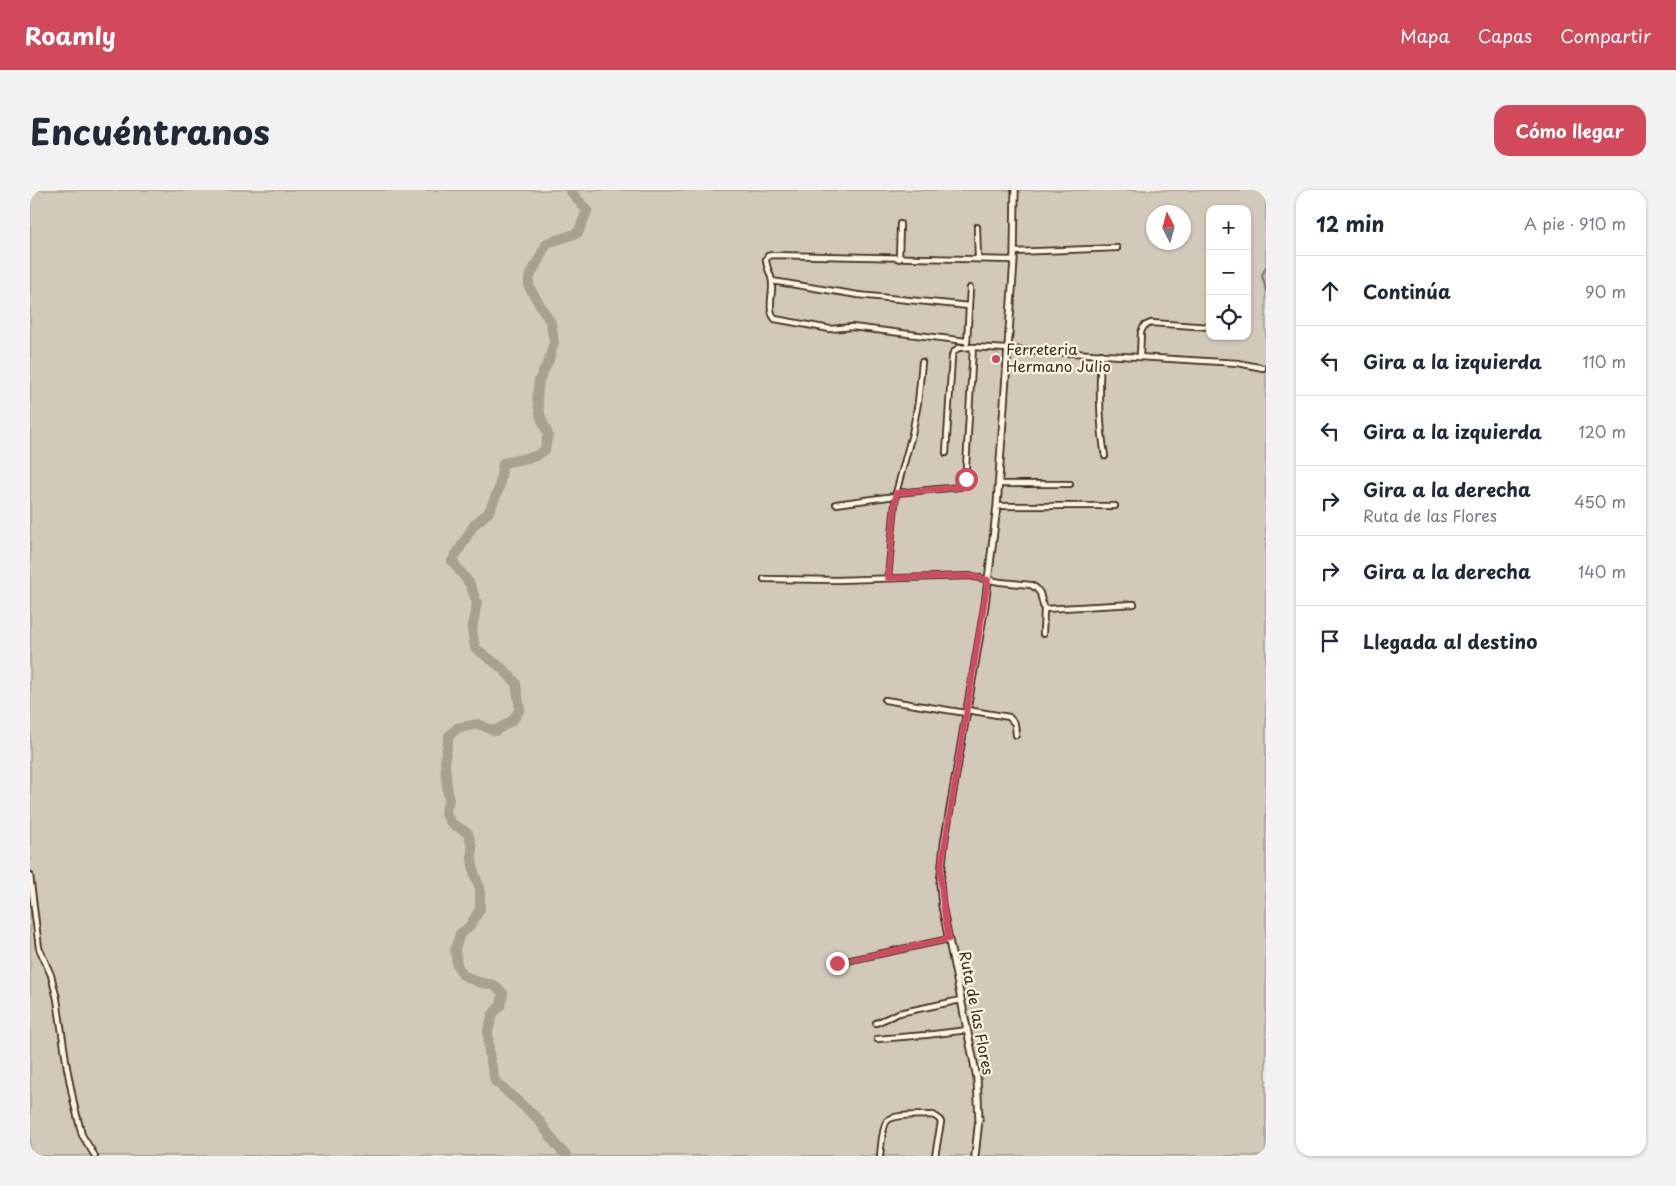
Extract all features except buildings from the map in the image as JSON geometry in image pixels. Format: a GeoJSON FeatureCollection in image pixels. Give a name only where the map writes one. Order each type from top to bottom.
{"type":"FeatureCollection","features":[{"type":"Feature","properties":{"kind":"main road","name":"Ruta de las Flores"},"geometry":{"type":"LineString","coordinates":[[975,1156],[979,1096],[968,1030],[942,906],[940,884],[941,867],[988,580],[997,506],[1014,260],[1015,190]]}},
{"type":"Feature","properties":{"kind":"street"},"geometry":{"type":"LineString","coordinates":[[899,258],[900,224]]}},
{"type":"Feature","properties":{"kind":"street"},"geometry":{"type":"LineString","coordinates":[[977,227],[978,259]]}},
{"type":"Feature","properties":{"kind":"street"},"geometry":{"type":"LineString","coordinates":[[1014,252],[1117,248]]}},
{"type":"Feature","properties":{"kind":"street"},"geometry":{"type":"LineString","coordinates":[[966,341],[852,327],[830,330],[775,319],[771,315],[772,281],[766,259],[772,255],[1014,260]]}},
{"type":"Feature","properties":{"kind":"street"},"geometry":{"type":"LineString","coordinates":[[772,281],[858,295],[968,306]]}},
{"type":"Feature","properties":{"kind":"street"},"geometry":{"type":"LineString","coordinates":[[836,504],[895,494],[960,487],[964,484],[970,347],[966,341],[970,288]]}},
{"type":"Feature","properties":{"kind":"street"},"geometry":{"type":"LineString","coordinates":[[1140,357],[1141,332],[1144,326],[1151,324],[1206,327]]}},
{"type":"Feature","properties":{"kind":"street"},"geometry":{"type":"LineString","coordinates":[[946,452],[952,357],[955,350],[970,347],[1008,348],[1238,363],[1263,368]]}},
{"type":"Feature","properties":{"kind":"street"},"geometry":{"type":"LineString","coordinates":[[1101,354],[1099,395],[1101,436],[1105,456]]}},
{"type":"Feature","properties":{"kind":"street"},"geometry":{"type":"LineString","coordinates":[[888,578],[895,494],[912,434],[918,403],[922,362]]}},
{"type":"Feature","properties":{"kind":"street"},"geometry":{"type":"LineString","coordinates":[[998,484],[1070,484]]}},
{"type":"Feature","properties":{"kind":"street"},"geometry":{"type":"LineString","coordinates":[[997,506],[1115,506]]}},
{"type":"Feature","properties":{"kind":"street"},"geometry":{"type":"LineString","coordinates":[[764,579],[836,580],[970,576],[1031,585],[1040,592],[1044,609],[1043,634]]}},
{"type":"Feature","properties":{"kind":"street"},"geometry":{"type":"LineString","coordinates":[[1044,609],[1134,604]]}},
{"type":"Feature","properties":{"kind":"street"},"geometry":{"type":"LineString","coordinates":[[885,700],[1008,717],[1015,724],[1016,735]]}},
{"type":"Feature","properties":{"kind":"street"},"geometry":{"type":"LineString","coordinates":[[30,875],[39,948],[57,999],[74,1104],[82,1136],[95,1156]]}},
{"type":"Feature","properties":{"kind":"street"},"geometry":{"type":"LineString","coordinates":[[837,963],[949,939]]}},
{"type":"Feature","properties":{"kind":"street"},"geometry":{"type":"LineString","coordinates":[[876,1023],[900,1013],[961,1000]]}},
{"type":"Feature","properties":{"kind":"street"},"geometry":{"type":"LineString","coordinates":[[877,1038],[968,1030]]}},
{"type":"Feature","properties":{"kind":"street"},"geometry":{"type":"LineString","coordinates":[[880,1156],[884,1126],[887,1121],[898,1116],[933,1115],[941,1122],[935,1156]]}},
{"type":"Feature","properties":{"kind":"shaded area"},"geometry":{"type":"Polygon","coordinates":[[[30,190],[1266,190],[1266,1156],[30,1156],[30,190]]]}},
{"type":"Feature","properties":{"kind":"waterway"},"geometry":{"type":"LineString","coordinates":[[567,1156],[557,1146],[538,1119],[495,1081],[489,1054],[488,1031],[493,1014],[501,1005],[503,993],[494,985],[478,982],[463,975],[457,965],[455,949],[460,934],[469,927],[480,909],[480,888],[475,876],[472,847],[468,833],[451,823],[445,812],[449,801],[445,759],[449,736],[457,728],[478,724],[495,731],[513,720],[520,709],[516,683],[502,668],[475,648],[472,629],[477,603],[470,584],[452,561],[474,525],[489,512],[499,488],[503,463],[536,456],[545,450],[548,434],[541,418],[537,398],[539,380],[549,360],[554,342],[551,323],[529,287],[529,278],[547,243],[578,233],[587,211],[570,190]]}},
{"type":"Feature","properties":{"kind":"waterway"},"geometry":{"type":"LineString","coordinates":[[1266,267],[1262,275],[1266,290]]}},
{"type":"Feature","properties":{"kind":"place","name":"Ferreteria Hermano Julio"},"geometry":{"type":"Point","coordinates":[996,359]}},
{"type":"Feature","properties":{"kind":"route"},"geometry":{"type":"LineString","coordinates":[[837,963],[949,939],[942,906],[941,867],[988,580],[970,576],[888,578],[893,507],[896,493],[960,487],[966,479]]}}]}
